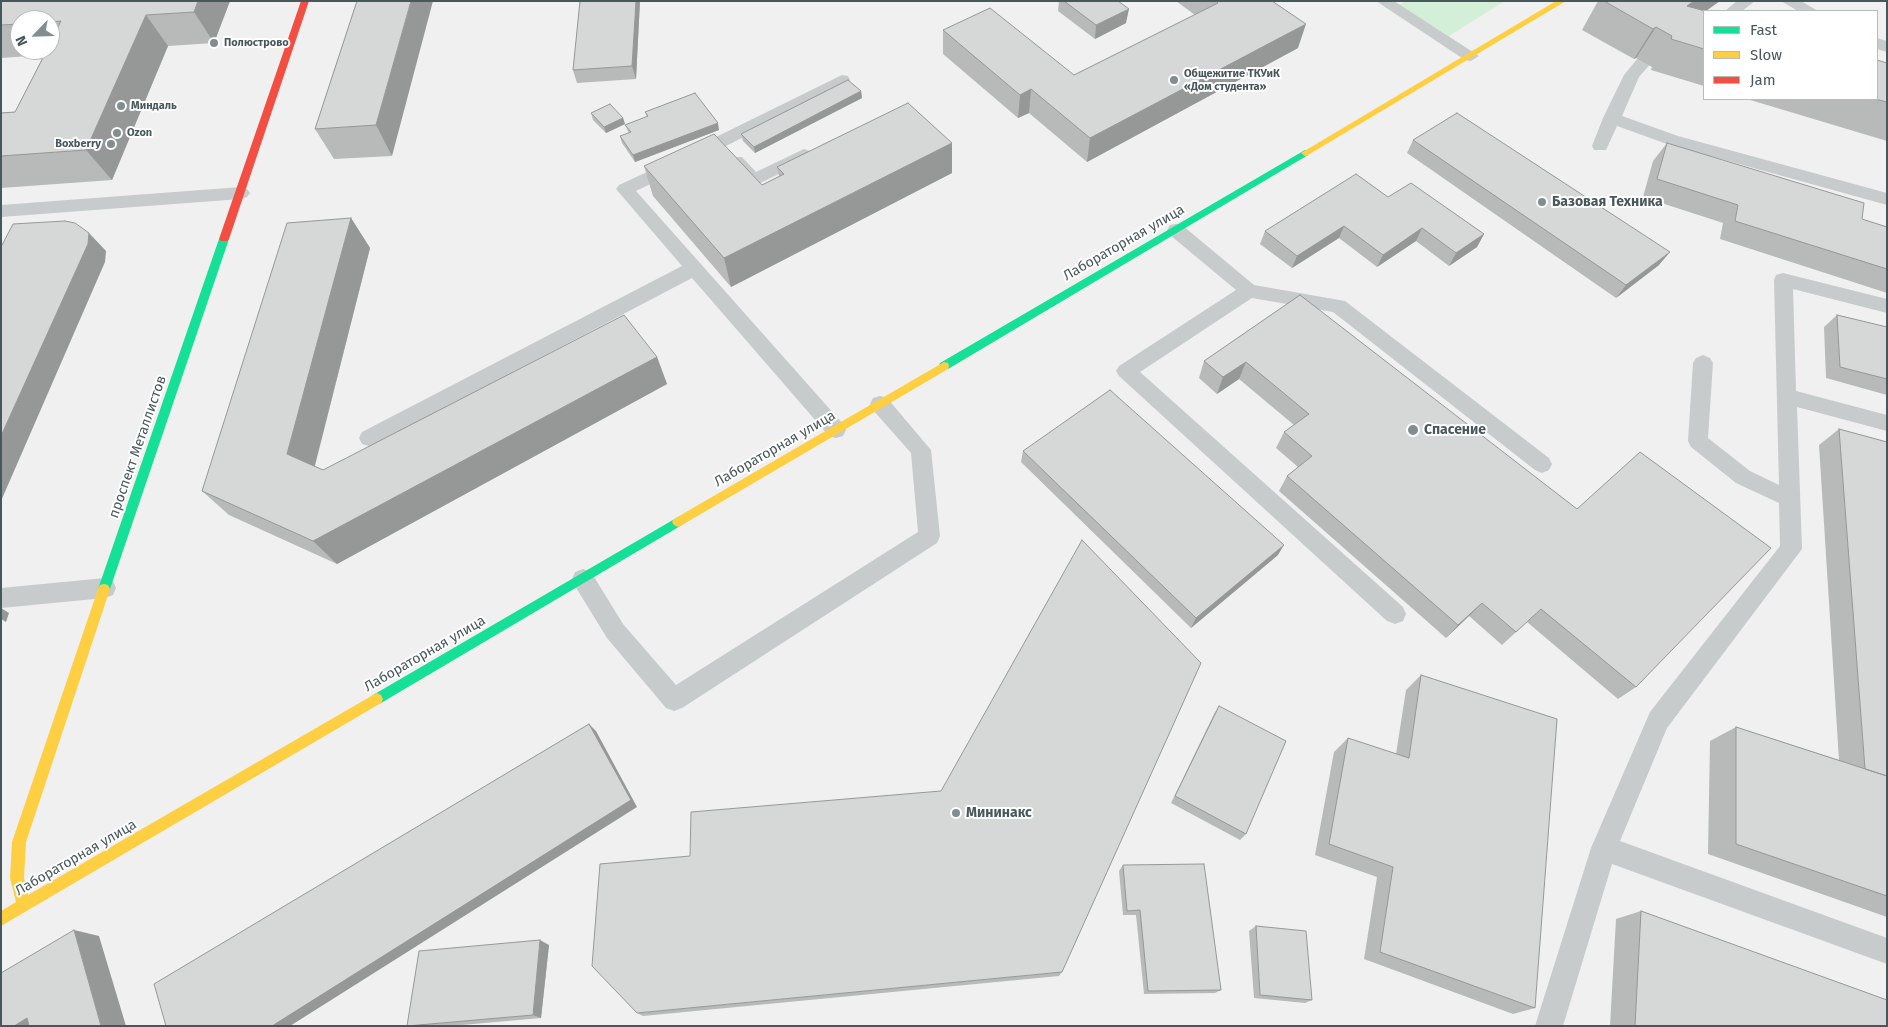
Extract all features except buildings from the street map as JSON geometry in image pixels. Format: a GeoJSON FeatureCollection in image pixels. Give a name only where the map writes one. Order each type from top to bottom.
{"type":"FeatureCollection","features":[{"type":"Feature","properties":{"kind":"street","name":"проспект Металлистов"},"geometry":{"type":"LineString","coordinates":[[24,906],[18,878],[19,842],[31,802],[241,193],[305,1]]}},
{"type":"Feature","properties":{"kind":"street","name":"Лабораторная улица"},"geometry":{"type":"LineString","coordinates":[[1,919],[583,579],[1472,56],[1562,1]]}},
{"type":"Feature","properties":{"kind":"lane"},"geometry":{"type":"LineString","coordinates":[[1734,10],[1748,1]]}},
{"type":"Feature","properties":{"kind":"lane"},"geometry":{"type":"LineString","coordinates":[[1788,1],[1808,10]]}},
{"type":"Feature","properties":{"kind":"lane"},"geometry":{"type":"LineString","coordinates":[[1386,2],[1472,56]]}},
{"type":"Feature","properties":{"kind":"lane"},"geometry":{"type":"LineString","coordinates":[[1600,146],[1632,75],[1644,62]]}},
{"type":"Feature","properties":{"kind":"lane"},"geometry":{"type":"LineString","coordinates":[[701,152],[842,80]]}},
{"type":"Feature","properties":{"kind":"lane"},"geometry":{"type":"LineString","coordinates":[[1611,118],[1672,140],[1887,199]]}},
{"type":"Feature","properties":{"kind":"lane"},"geometry":{"type":"LineString","coordinates":[[718,143],[754,180],[823,146]]}},
{"type":"Feature","properties":{"kind":"lane"},"geometry":{"type":"LineString","coordinates":[[684,160],[624,189],[836,430]]}},
{"type":"Feature","properties":{"kind":"lane"},"geometry":{"type":"LineString","coordinates":[[1,211],[241,193]]}},
{"type":"Feature","properties":{"kind":"lane"},"geometry":{"type":"LineString","coordinates":[[1176,230],[1249,291],[1338,306],[1542,464]]}},
{"type":"Feature","properties":{"kind":"lane"},"geometry":{"type":"LineString","coordinates":[[369,438],[693,269]]}},
{"type":"Feature","properties":{"kind":"lane"},"geometry":{"type":"LineString","coordinates":[[1549,1026],[1604,848],[1658,720],[1790,549],[1783,280],[1887,306]]}},
{"type":"Feature","properties":{"kind":"lane"},"geometry":{"type":"LineString","coordinates":[[1249,291],[1126,371],[1395,614]]}},
{"type":"Feature","properties":{"kind":"lane"},"geometry":{"type":"LineString","coordinates":[[1703,363],[1698,441],[1743,477],[1765,490],[1789,498]]}},
{"type":"Feature","properties":{"kind":"lane"},"geometry":{"type":"LineString","coordinates":[[1786,396],[1887,422]]}},
{"type":"Feature","properties":{"kind":"lane"},"geometry":{"type":"LineString","coordinates":[[583,579],[615,631],[674,700],[929,536],[921,450],[880,404]]}},
{"type":"Feature","properties":{"kind":"lane"},"geometry":{"type":"LineString","coordinates":[[1,598],[105,588]]}},
{"type":"Feature","properties":{"kind":"lane"},"geometry":{"type":"LineString","coordinates":[[1604,848],[1887,951]]}},
{"type":"Feature","properties":{"kind":"green space"},"geometry":{"type":"Polygon","coordinates":[[[1406,1],[1505,1],[1449,36],[1399,5],[1406,1]]]}},
{"type":"Feature","properties":{"kind":"traffic: fast"},"geometry":{"type":"LineString","coordinates":[[944,366],[1305,153]]}},
{"type":"Feature","properties":{"kind":"traffic: fast"},"geometry":{"type":"LineString","coordinates":[[104,589],[224,239]]}},
{"type":"Feature","properties":{"kind":"traffic: fast"},"geometry":{"type":"LineString","coordinates":[[377,699],[678,522]]}},
{"type":"Feature","properties":{"kind":"traffic: slow"},"geometry":{"type":"LineString","coordinates":[[1305,153],[1562,1]]}},
{"type":"Feature","properties":{"kind":"traffic: slow"},"geometry":{"type":"LineString","coordinates":[[678,522],[944,366]]}},
{"type":"Feature","properties":{"kind":"traffic: slow"},"geometry":{"type":"LineString","coordinates":[[24,905],[17,878],[19,842],[104,589]]}},
{"type":"Feature","properties":{"kind":"traffic: slow"},"geometry":{"type":"LineString","coordinates":[[1,919],[377,699]]}},
{"type":"Feature","properties":{"kind":"traffic: jam"},"geometry":{"type":"LineString","coordinates":[[224,239],[305,1]]}},
{"type":"Feature","properties":{"kind":"place","name":"Полюстрово"},"geometry":{"type":"Point","coordinates":[214,43]}},
{"type":"Feature","properties":{"kind":"place","name":"Общежитие ТКУиК «Дом студента»"},"geometry":{"type":"Point","coordinates":[1174,80]}},
{"type":"Feature","properties":{"kind":"place","name":"Миндаль"},"geometry":{"type":"Point","coordinates":[121,106]}},
{"type":"Feature","properties":{"kind":"place","name":"Ozon"},"geometry":{"type":"Point","coordinates":[117,133]}},
{"type":"Feature","properties":{"kind":"place","name":"Boxberry"},"geometry":{"type":"Point","coordinates":[111,144]}},
{"type":"Feature","properties":{"kind":"place","name":"Базовая Техника"},"geometry":{"type":"Point","coordinates":[1542,202]}},
{"type":"Feature","properties":{"kind":"place","name":"Спасение"},"geometry":{"type":"Point","coordinates":[1413,430]}},
{"type":"Feature","properties":{"kind":"place","name":"Мининакс"},"geometry":{"type":"Point","coordinates":[956,813]}}]}
